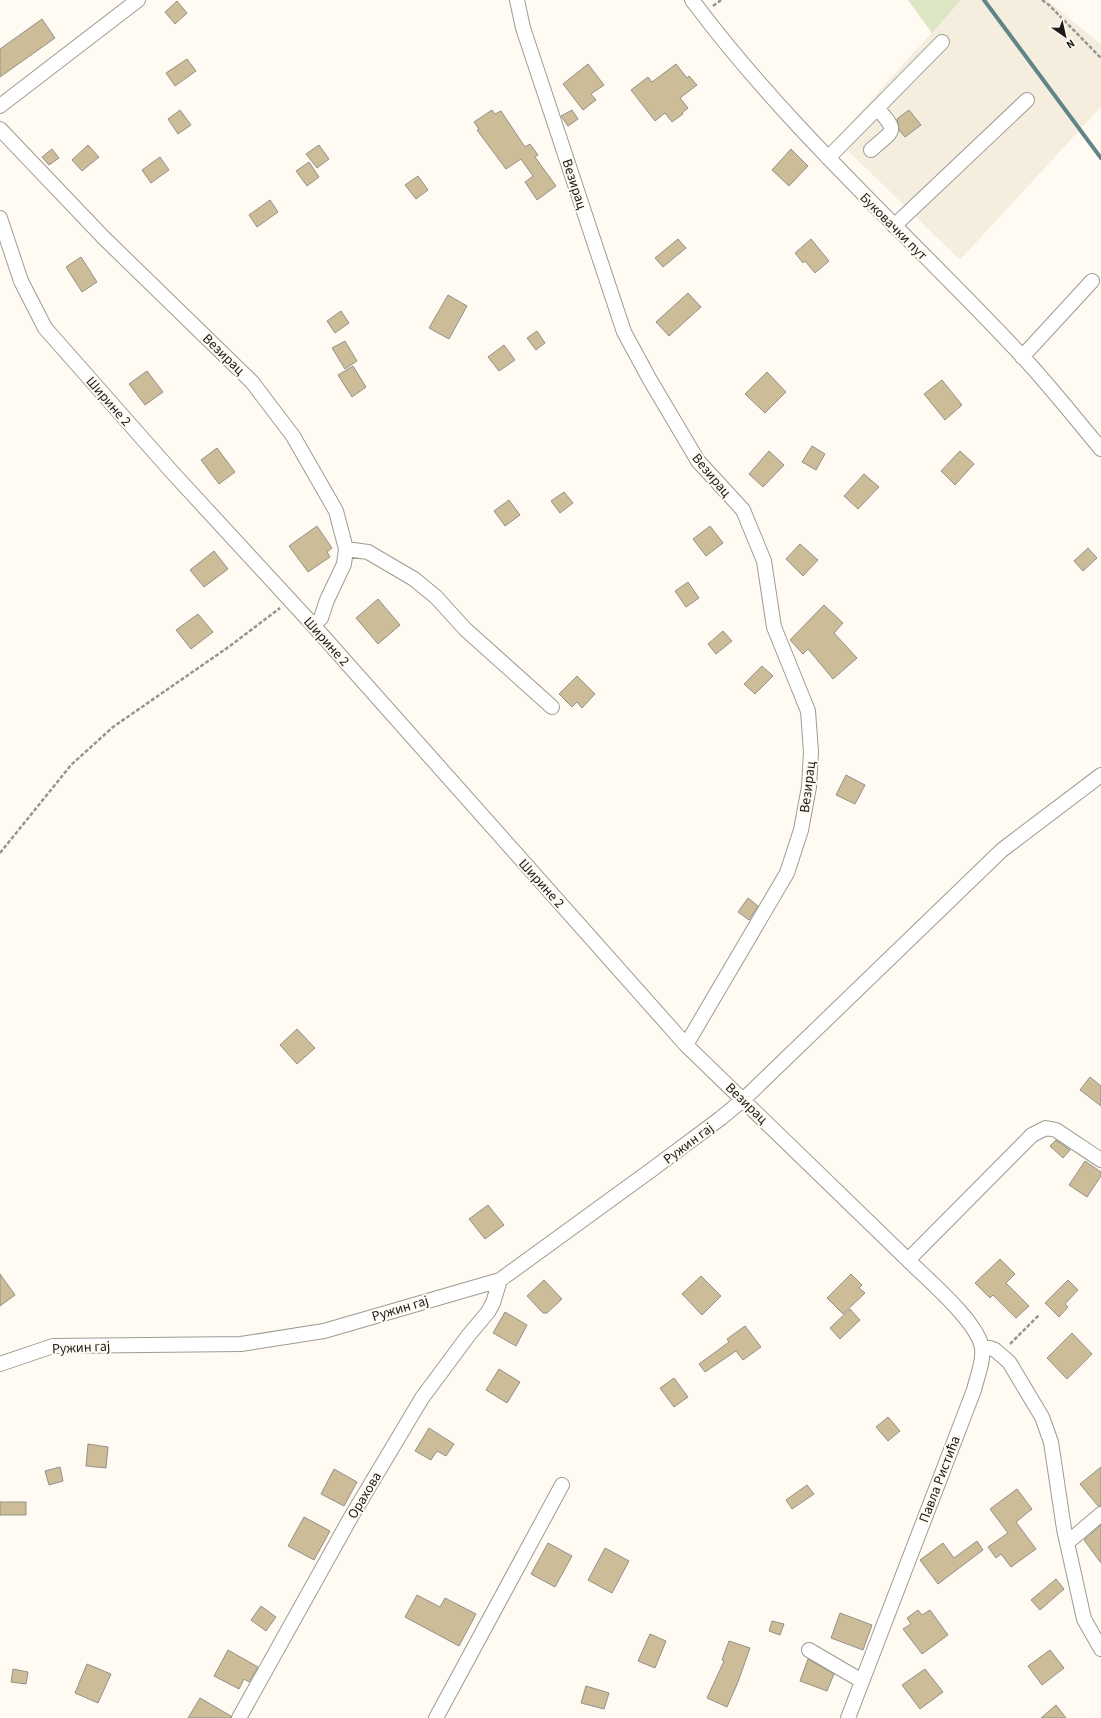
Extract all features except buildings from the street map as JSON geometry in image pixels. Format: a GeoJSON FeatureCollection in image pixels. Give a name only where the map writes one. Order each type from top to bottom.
{"type":"FeatureCollection","features":[{"type":"Feature","properties":{"kind":"street"},"geometry":{"type":"LineString","coordinates":[[0,106],[138,0]]}},
{"type":"Feature","properties":{"kind":"street","name":"Везирац"},"geometry":{"type":"LineString","coordinates":[[518,0],[523,28],[624,332],[650,380],[698,461],[743,510],[764,561],[774,627],[808,711],[811,752],[809,787],[802,830],[787,873],[686,1045],[744,1099],[908,1260]]}},
{"type":"Feature","properties":{"kind":"street","name":"Буковачки пут"},"geometry":{"type":"LineString","coordinates":[[692,0],[766,90],[828,158],[1022,356],[1101,449]]}},
{"type":"Feature","properties":{"kind":"street"},"geometry":{"type":"LineString","coordinates":[[828,158],[942,42]]}},
{"type":"Feature","properties":{"kind":"street"},"geometry":{"type":"LineString","coordinates":[[894,226],[1027,100]]}},
{"type":"Feature","properties":{"kind":"street"},"geometry":{"type":"LineString","coordinates":[[871,150],[891,132],[892,128],[876,108]]}},
{"type":"Feature","properties":{"kind":"street","name":"Везирац"},"geometry":{"type":"LineString","coordinates":[[0,129],[104,238],[252,382],[293,436],[336,511],[346,549],[344,564],[327,600],[321,618],[313,625]]}},
{"type":"Feature","properties":{"kind":"street","name":"Ширине 2"},"geometry":{"type":"LineString","coordinates":[[0,218],[21,281],[45,328],[172,472],[313,625],[686,1045]]}},
{"type":"Feature","properties":{"kind":"street"},"geometry":{"type":"LineString","coordinates":[[1022,356],[1092,281]]}},
{"type":"Feature","properties":{"kind":"street"},"geometry":{"type":"LineString","coordinates":[[346,549],[368,552],[414,579],[436,597],[464,629],[552,707]]}},
{"type":"Feature","properties":{"kind":"street","name":"Ружин гај"},"geometry":{"type":"LineString","coordinates":[[0,1364],[53,1346],[241,1344],[324,1331],[500,1280],[672,1154],[744,1099],[1002,850],[1101,775]]}},
{"type":"Feature","properties":{"kind":"street"},"geometry":{"type":"LineString","coordinates":[[908,1260],[1032,1135],[1046,1128],[1056,1130],[1101,1160]]}},
{"type":"Feature","properties":{"kind":"street","name":"Павла Ристића"},"geometry":{"type":"LineString","coordinates":[[848,1718],[974,1390],[980,1370],[982,1348],[978,1333],[965,1317],[908,1260]]}},
{"type":"Feature","properties":{"kind":"street","name":"Орахова"},"geometry":{"type":"LineString","coordinates":[[239,1718],[355,1511],[422,1398],[475,1326],[488,1312],[493,1303],[500,1280]]}},
{"type":"Feature","properties":{"kind":"street"},"geometry":{"type":"LineString","coordinates":[[982,1348],[990,1348],[1009,1362],[1042,1417],[1051,1442],[1067,1543],[1084,1619],[1101,1649]]}},
{"type":"Feature","properties":{"kind":"street"},"geometry":{"type":"LineString","coordinates":[[436,1718],[562,1485]]}},
{"type":"Feature","properties":{"kind":"street"},"geometry":{"type":"LineString","coordinates":[[1067,1543],[1101,1514]]}},
{"type":"Feature","properties":{"kind":"street"},"geometry":{"type":"LineString","coordinates":[[809,1650],[862,1681]]}},
{"type":"Feature","properties":{"kind":"path"},"geometry":{"type":"LineString","coordinates":[[1042,0],[1049,5],[1101,58]]}},
{"type":"Feature","properties":{"kind":"path"},"geometry":{"type":"LineString","coordinates":[[0,853],[71,765],[113,727],[230,646],[290,601]]}},
{"type":"Feature","properties":{"kind":"path"},"geometry":{"type":"LineString","coordinates":[[1000,1354],[1039,1315]]}},
{"type":"Feature","properties":{"kind":"shaded area"},"geometry":{"type":"Polygon","coordinates":[[[961,0],[1047,0],[1101,44],[1101,107],[960,260],[836,139],[961,0]]]}},
{"type":"Feature","properties":{"kind":"green space"},"geometry":{"type":"Polygon","coordinates":[[[908,0],[961,0],[932,33],[908,0]]]}},
{"type":"Feature","properties":{"kind":"waterway"},"geometry":{"type":"LineString","coordinates":[[984,0],[1101,158]]}}]}
